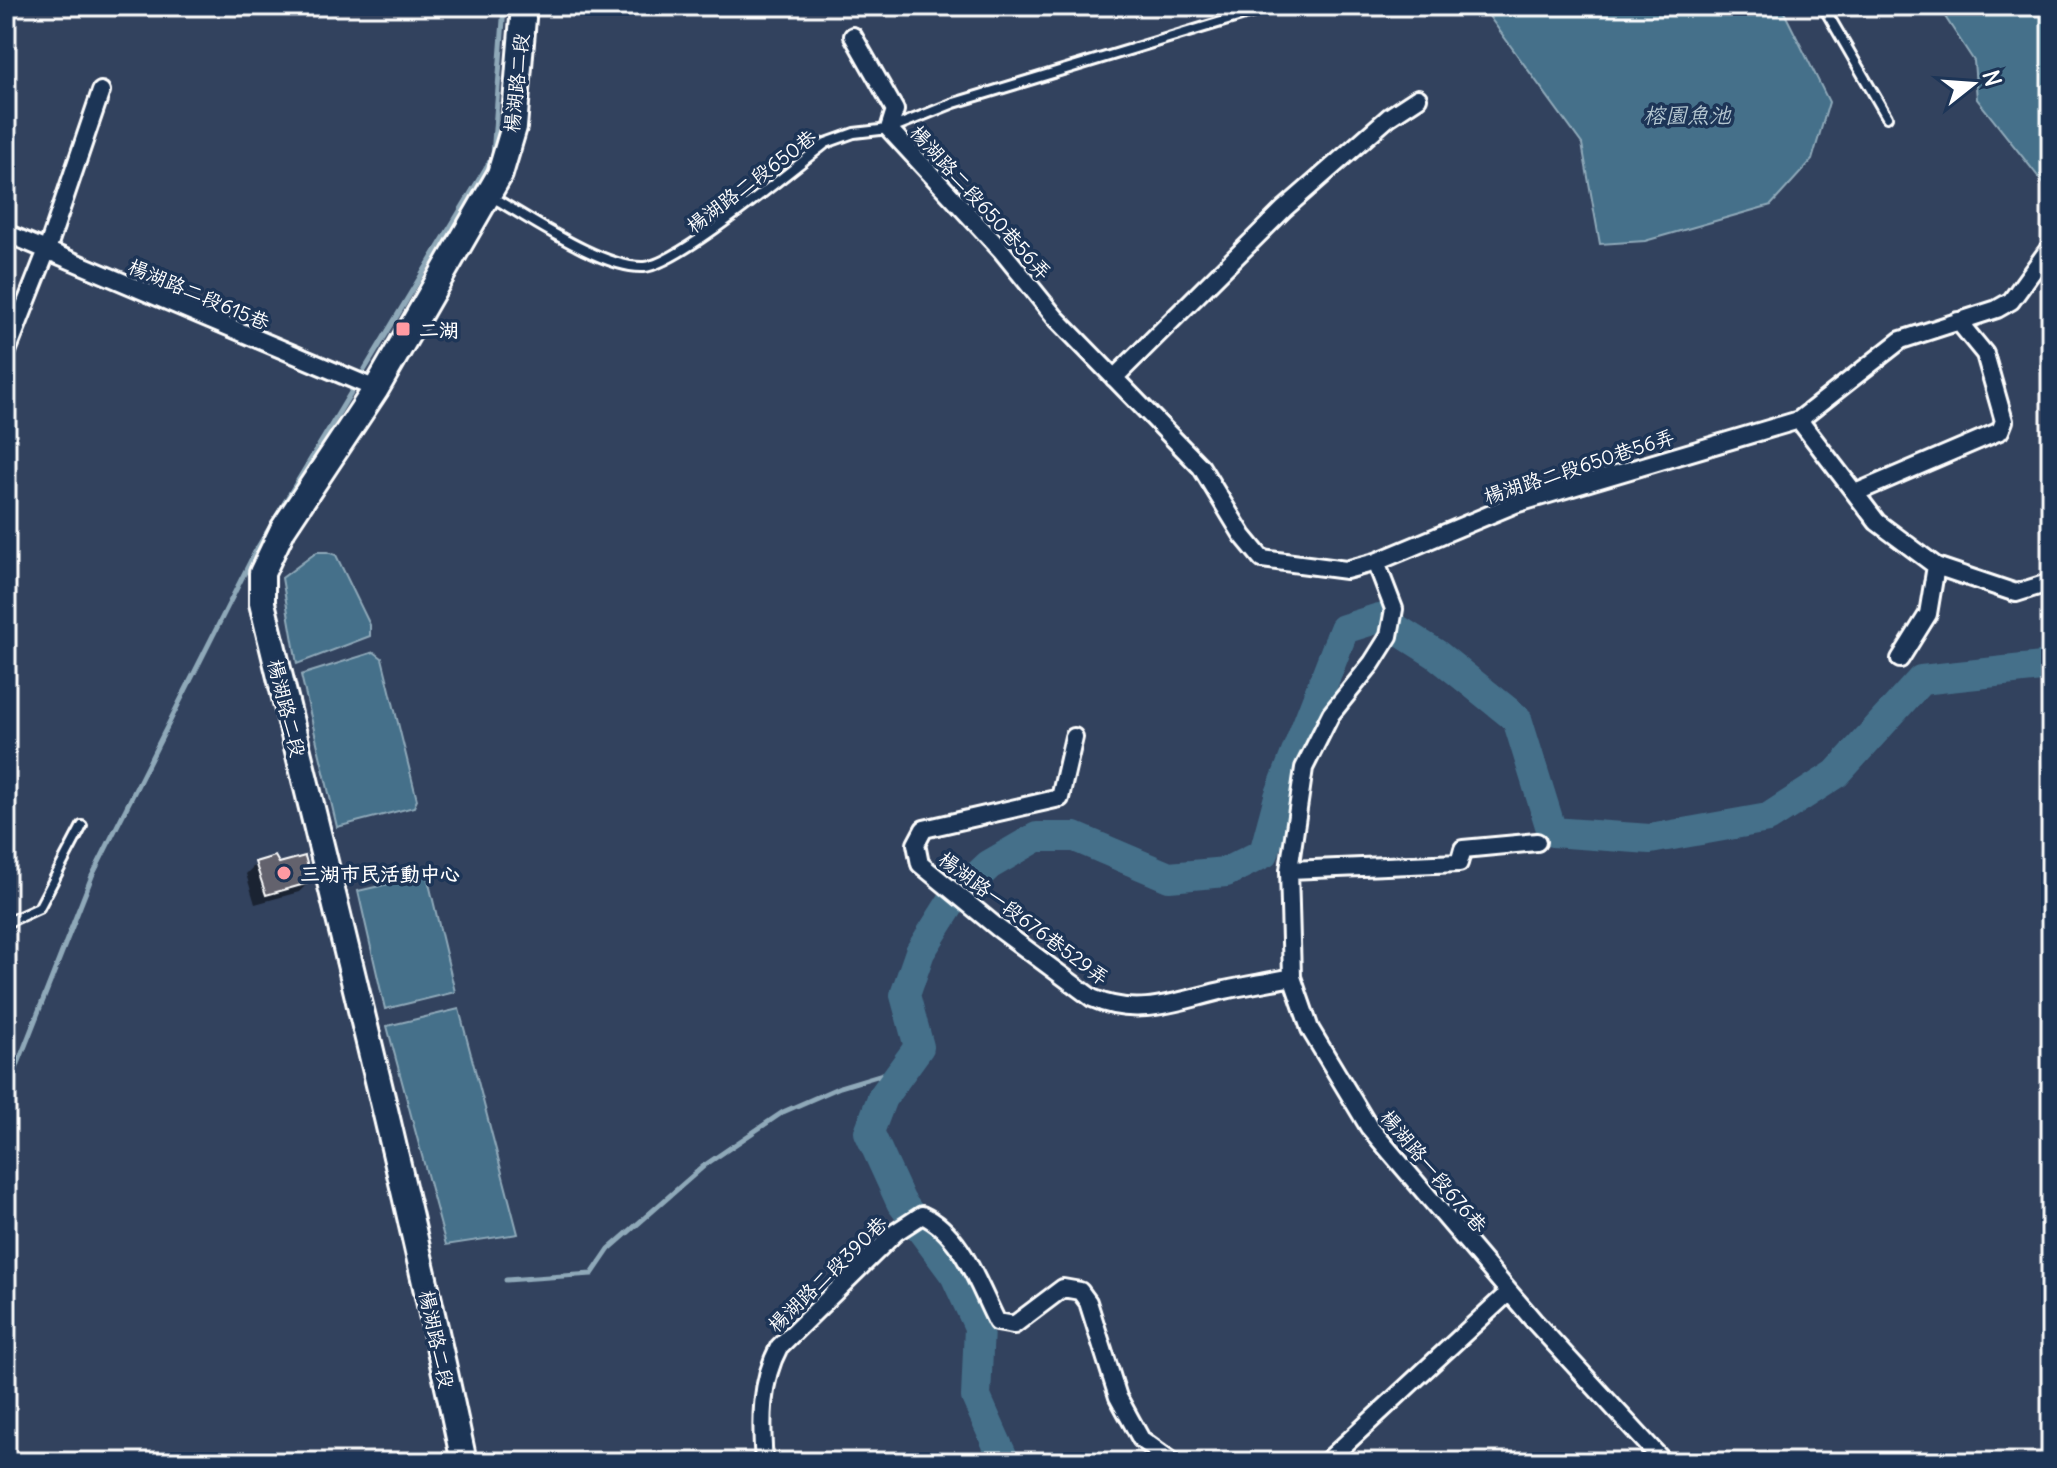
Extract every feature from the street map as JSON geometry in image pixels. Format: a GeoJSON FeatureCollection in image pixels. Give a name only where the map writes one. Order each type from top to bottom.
{"type":"FeatureCollection","features":[{"type":"Feature","properties":{"kind":"street","name":"楊湖路二段"},"geometry":{"type":"LineString","coordinates":[[464,1462],[393,1144],[262,603],[262,573],[283,529],[376,389],[500,174],[514,127],[524,6]]}},
{"type":"Feature","properties":{"kind":"street","name":"楊湖路二段650巷56弄"},"geometry":{"type":"LineString","coordinates":[[853,36],[895,110],[889,129],[1001,250],[1055,317],[1201,467],[1243,536],[1262,559],[1346,570],[1376,562],[1515,504],[1799,420],[1901,340],[1997,309],[2011,301],[2051,246]]}},
{"type":"Feature","properties":{"kind":"street"},"geometry":{"type":"LineString","coordinates":[[6,354],[47,250],[101,91]]}},
{"type":"Feature","properties":{"kind":"street"},"geometry":{"type":"LineString","coordinates":[[1114,378],[1284,209],[1389,117],[1418,98]]}},
{"type":"Feature","properties":{"kind":"street","name":"楊湖路二段615巷"},"geometry":{"type":"LineString","coordinates":[[6,233],[376,389]]}},
{"type":"Feature","properties":{"kind":"street"},"geometry":{"type":"LineString","coordinates":[[1855,493],[2000,431],[2004,421],[1985,354],[1958,321]]}},
{"type":"Feature","properties":{"kind":"street"},"geometry":{"type":"LineString","coordinates":[[1799,420],[1877,522],[1936,566],[2016,593],[2051,582]]}},
{"type":"Feature","properties":{"kind":"street","name":"楊湖路一段676巷"},"geometry":{"type":"LineString","coordinates":[[1376,562],[1394,609],[1389,636],[1372,663],[1331,714],[1304,768],[1289,870],[1292,977],[1310,1029],[1369,1127],[1509,1292],[1664,1462]]}},
{"type":"Feature","properties":{"kind":"street"},"geometry":{"type":"LineString","coordinates":[[1900,659],[1928,614],[1936,566]]}},
{"type":"Feature","properties":{"kind":"street","name":"楊湖路一段676巷529弄"},"geometry":{"type":"LineString","coordinates":[[1074,737],[1060,798],[924,829],[916,844],[920,864],[1092,998],[1108,1005],[1158,1008],[1225,990],[1292,977]]}},
{"type":"Feature","properties":{"kind":"street"},"geometry":{"type":"LineString","coordinates":[[1289,870],[1459,863],[1463,849],[1537,842]]}},
{"type":"Feature","properties":{"kind":"street","name":"楊湖路二段390巷"},"geometry":{"type":"LineString","coordinates":[[764,1462],[761,1420],[768,1367],[779,1347],[887,1241],[922,1215],[951,1237],[997,1322],[1014,1325],[1063,1288],[1080,1291],[1088,1302],[1118,1397],[1141,1439],[1173,1462]]}},
{"type":"Feature","properties":{"kind":"street"},"geometry":{"type":"LineString","coordinates":[[1326,1462],[1509,1292]]}},
{"type":"Feature","properties":{"kind":"lane","name":"楊湖路二段650巷"},"geometry":{"type":"LineString","coordinates":[[489,195],[604,260],[645,267],[678,255],[826,143],[854,133],[889,129],[954,103],[1274,6]]}},
{"type":"Feature","properties":{"kind":"lane"},"geometry":{"type":"LineString","coordinates":[[1823,6],[1887,117]]}},
{"type":"Feature","properties":{"kind":"lane"},"geometry":{"type":"LineString","coordinates":[[6,923],[39,908],[82,826]]}},
{"type":"Feature","properties":{"kind":"water","name":"榕園魚池"},"geometry":{"type":"Polygon","coordinates":[[[1484,6],[1781,6],[1829,102],[1812,160],[1771,205],[1645,241],[1600,244],[1582,144],[1484,6]]]}},
{"type":"Feature","properties":{"kind":"water"},"geometry":{"type":"Polygon","coordinates":[[[1938,6],[2051,6],[2051,186],[2048,189],[1977,99],[1974,61],[1938,6]]]}},
{"type":"Feature","properties":{"kind":"water"},"geometry":{"type":"Polygon","coordinates":[[[317,552],[336,555],[370,625],[370,636],[297,664],[282,578],[317,552]]]}},
{"type":"Feature","properties":{"kind":"water"},"geometry":{"type":"Polygon","coordinates":[[[374,652],[382,658],[417,800],[414,807],[337,827],[301,675],[374,652]]]}},
{"type":"Feature","properties":{"kind":"water"},"geometry":{"type":"Polygon","coordinates":[[[427,875],[455,992],[385,1009],[358,891],[427,875]]]}},
{"type":"Feature","properties":{"kind":"water"},"geometry":{"type":"Polygon","coordinates":[[[459,1009],[518,1234],[446,1245],[387,1026],[459,1009]]]}},
{"type":"Feature","properties":{"kind":"building","name":"三湖市民活動中心"},"geometry":{"type":"Polygon","coordinates":[[[275,856],[279,863],[305,856],[312,882],[266,895],[255,862],[275,856]]]}},
{"type":"Feature","properties":{"kind":"waterway"},"geometry":{"type":"LineString","coordinates":[[6,1094],[92,876],[255,552],[493,156],[504,6]]}},
{"type":"Feature","properties":{"kind":"waterway"},"geometry":{"type":"LineString","coordinates":[[1005,1462],[976,1397],[979,1327],[955,1275],[901,1202],[869,1132],[882,1098],[919,1047],[905,995],[920,952],[954,898],[989,865],[1037,837],[1075,837],[1169,877],[1226,872],[1264,853],[1279,797],[1344,629],[1379,618],[1436,654],[1517,719],[1552,832],[1650,839],[1768,818],[1836,774],[1921,680],[2051,666]]}},
{"type":"Feature","properties":{"kind":"waterway"},"geometry":{"type":"LineString","coordinates":[[506,1280],[592,1274],[609,1249],[705,1165],[783,1112],[840,1087],[903,1068]]}},
{"type":"Feature","properties":{"kind":"place","name":"二湖"},"geometry":{"type":"Point","coordinates":[403,329]}},
{"type":"Feature","properties":{"kind":"place","name":"三湖市民活動中心"},"geometry":{"type":"Point","coordinates":[284,873]}}]}
